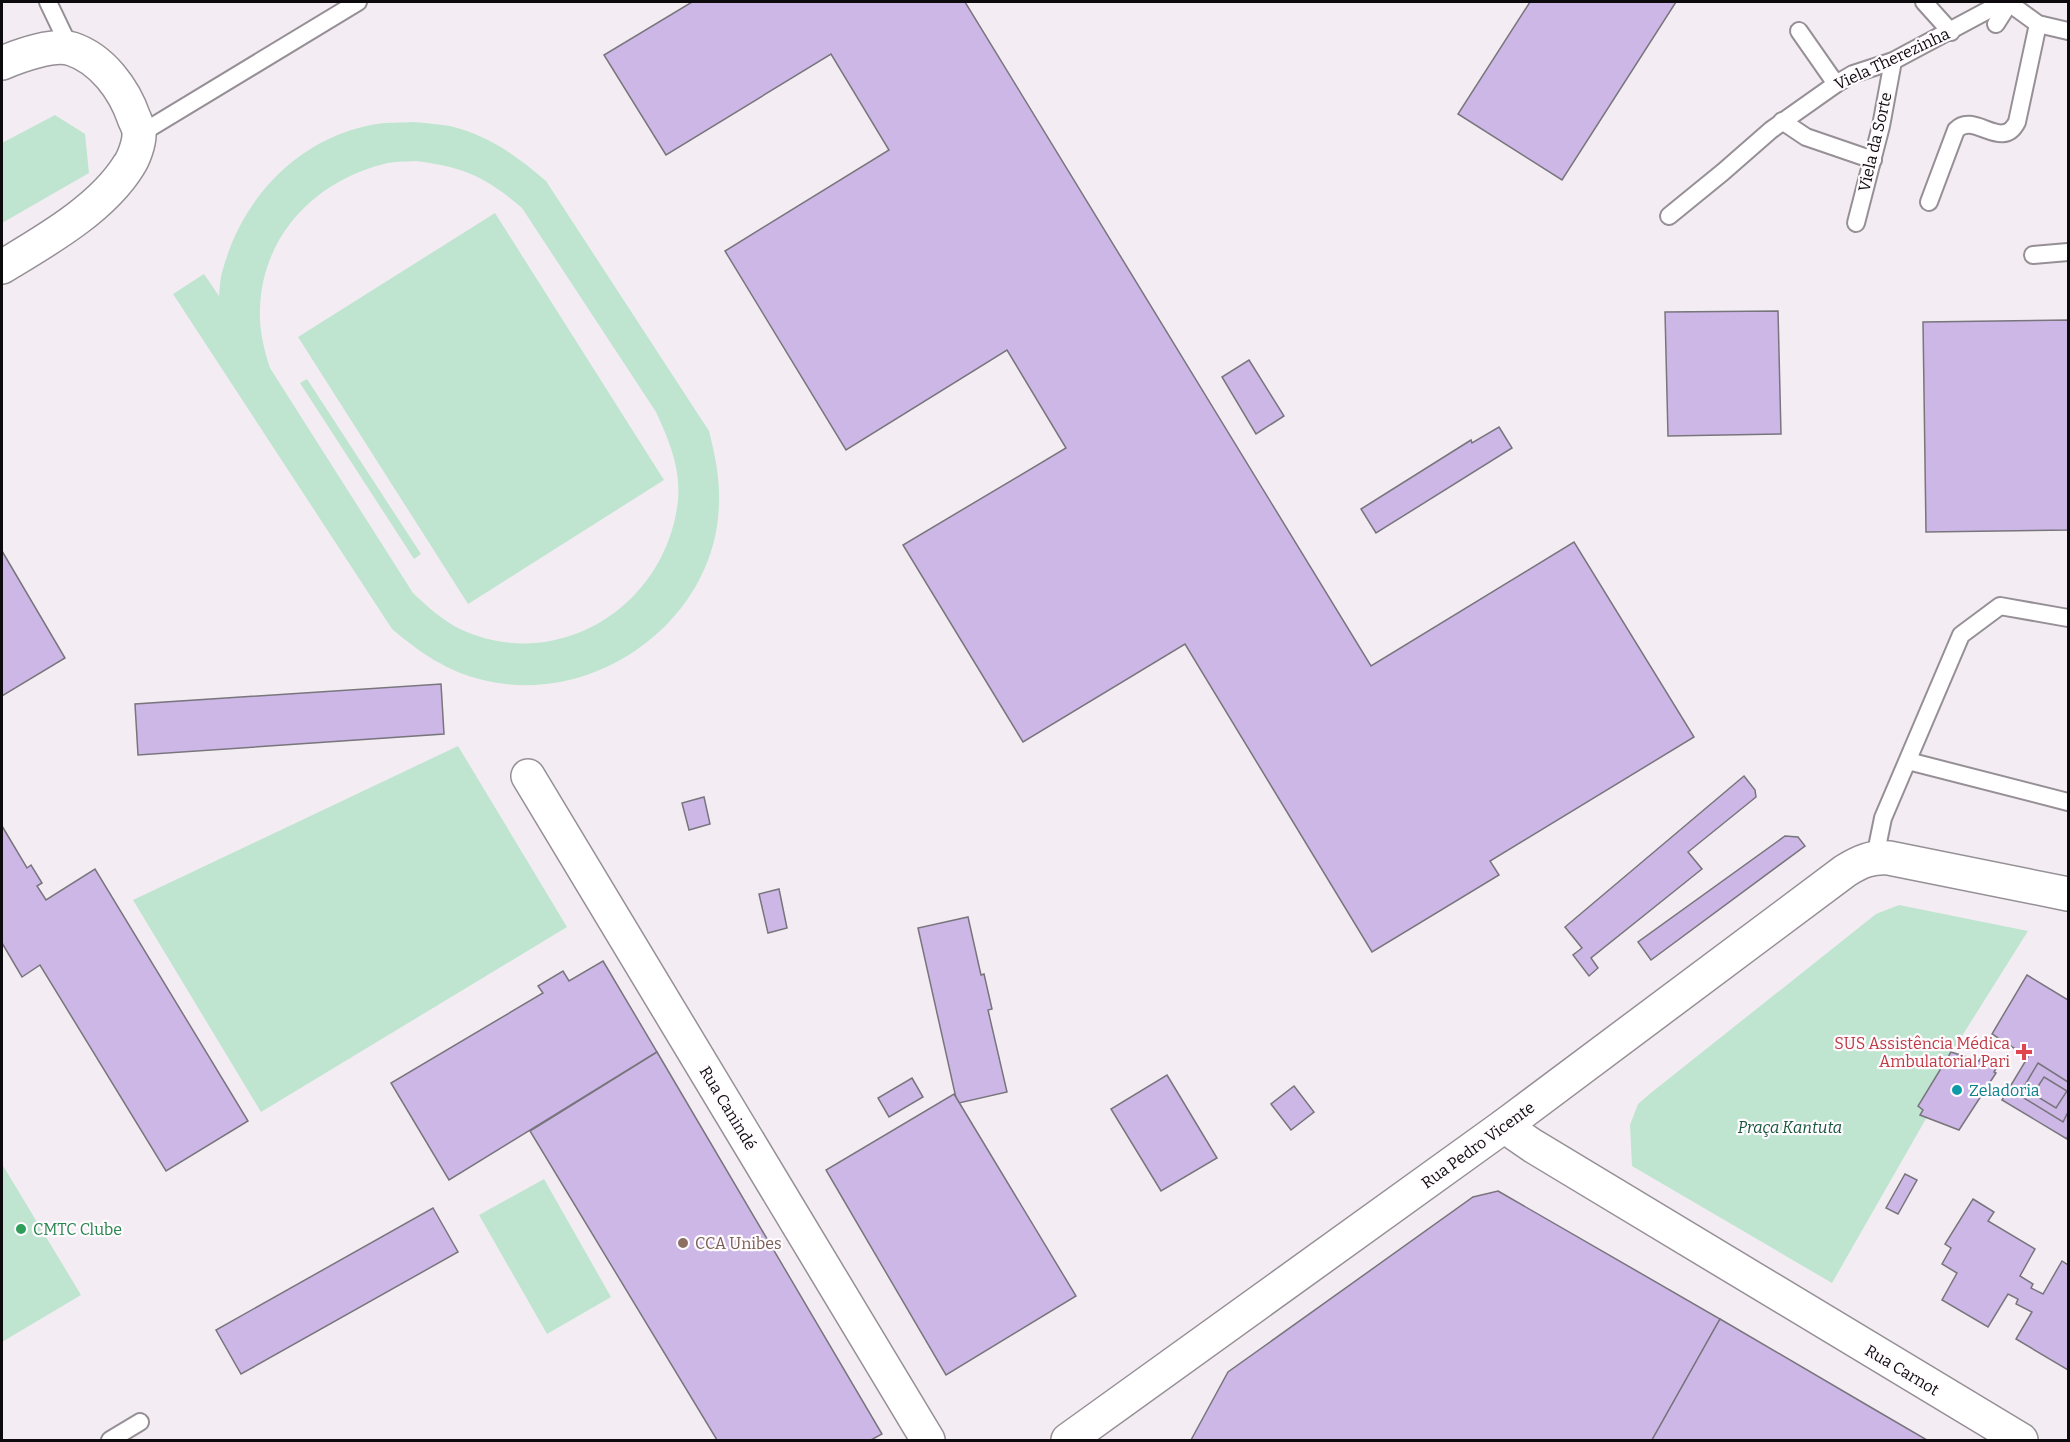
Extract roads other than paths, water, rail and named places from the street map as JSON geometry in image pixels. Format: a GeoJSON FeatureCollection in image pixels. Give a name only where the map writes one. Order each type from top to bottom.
{"type":"FeatureCollection","features":[{"type":"Feature","properties":{"kind":"street"},"geometry":{"type":"LineString","coordinates":[[2,63],[34,51],[70,48],[93,60],[110,75],[130,105],[140,134],[130,164],[108,192],[65,227],[2,267]]}},
{"type":"Feature","properties":{"kind":"street","name":"Rua Canindé"},"geometry":{"type":"LineString","coordinates":[[528,776],[928,1440]]}},
{"type":"Feature","properties":{"kind":"street"},"geometry":{"type":"LineString","coordinates":[[1882,858],[2068,894]]}},
{"type":"Feature","properties":{"kind":"street","name":"Rua Pedro Vicente"},"geometry":{"type":"LineString","coordinates":[[1068,1440],[1504,1126],[1845,871],[1862,861],[1882,858]]}},
{"type":"Feature","properties":{"kind":"street","name":"Rua Carnot"},"geometry":{"type":"LineString","coordinates":[[1504,1126],[1784,1299],[2021,1440]]}},
{"type":"Feature","properties":{"kind":"lane"},"geometry":{"type":"LineString","coordinates":[[48,2],[70,48]]}},
{"type":"Feature","properties":{"kind":"lane"},"geometry":{"type":"LineString","coordinates":[[140,134],[358,2]]}},
{"type":"Feature","properties":{"kind":"lane"},"geometry":{"type":"LineString","coordinates":[[1923,2],[1951,32]]}},
{"type":"Feature","properties":{"kind":"lane"},"geometry":{"type":"LineString","coordinates":[[1996,24],[2009,2],[2038,24],[2068,31]]}},
{"type":"Feature","properties":{"kind":"lane","name":"Viela Therezinha"},"geometry":{"type":"LineString","coordinates":[[1669,216],[1782,121],[1836,84],[1852,74],[1893,61],[1951,32],[1988,10],[2009,2]]}},
{"type":"Feature","properties":{"kind":"lane"},"geometry":{"type":"LineString","coordinates":[[1929,202],[1959,126],[1966,124],[2002,134],[2014,129],[2038,24]]}},
{"type":"Feature","properties":{"kind":"lane"},"geometry":{"type":"LineString","coordinates":[[1799,31],[1836,84]]}},
{"type":"Feature","properties":{"kind":"lane","name":"Viela da Sorte"},"geometry":{"type":"LineString","coordinates":[[1856,223],[1873,160],[1893,61]]}},
{"type":"Feature","properties":{"kind":"lane"},"geometry":{"type":"LineString","coordinates":[[1782,121],[1806,136],[1873,160]]}},
{"type":"Feature","properties":{"kind":"lane"},"geometry":{"type":"LineString","coordinates":[[2033,255],[2068,252]]}},
{"type":"Feature","properties":{"kind":"lane"},"geometry":{"type":"LineString","coordinates":[[1882,858],[1883,818],[1960,635],[2000,606],[2068,618]]}},
{"type":"Feature","properties":{"kind":"lane"},"geometry":{"type":"LineString","coordinates":[[1908,761],[2068,802]]}},
{"type":"Feature","properties":{"kind":"lane"},"geometry":{"type":"LineString","coordinates":[[110,1440],[140,1422]]}},
{"type":"Feature","properties":{"kind":"place","name":"SUS Assistência Médica Ambulatorial Pari"},"geometry":{"type":"Point","coordinates":[2024,1052]}},
{"type":"Feature","properties":{"kind":"place","name":"Zeladoria"},"geometry":{"type":"Point","coordinates":[1957,1090]}},
{"type":"Feature","properties":{"kind":"place","name":"CMTC Clube"},"geometry":{"type":"Point","coordinates":[21,1229]}},
{"type":"Feature","properties":{"kind":"place","name":"CCA Unibes"},"geometry":{"type":"Point","coordinates":[683,1243]}},
{"type":"Feature","properties":{"kind":"park label","name":"Praça Kantuta"},"geometry":{"type":"Point","coordinates":[1790,1127]}}]}
